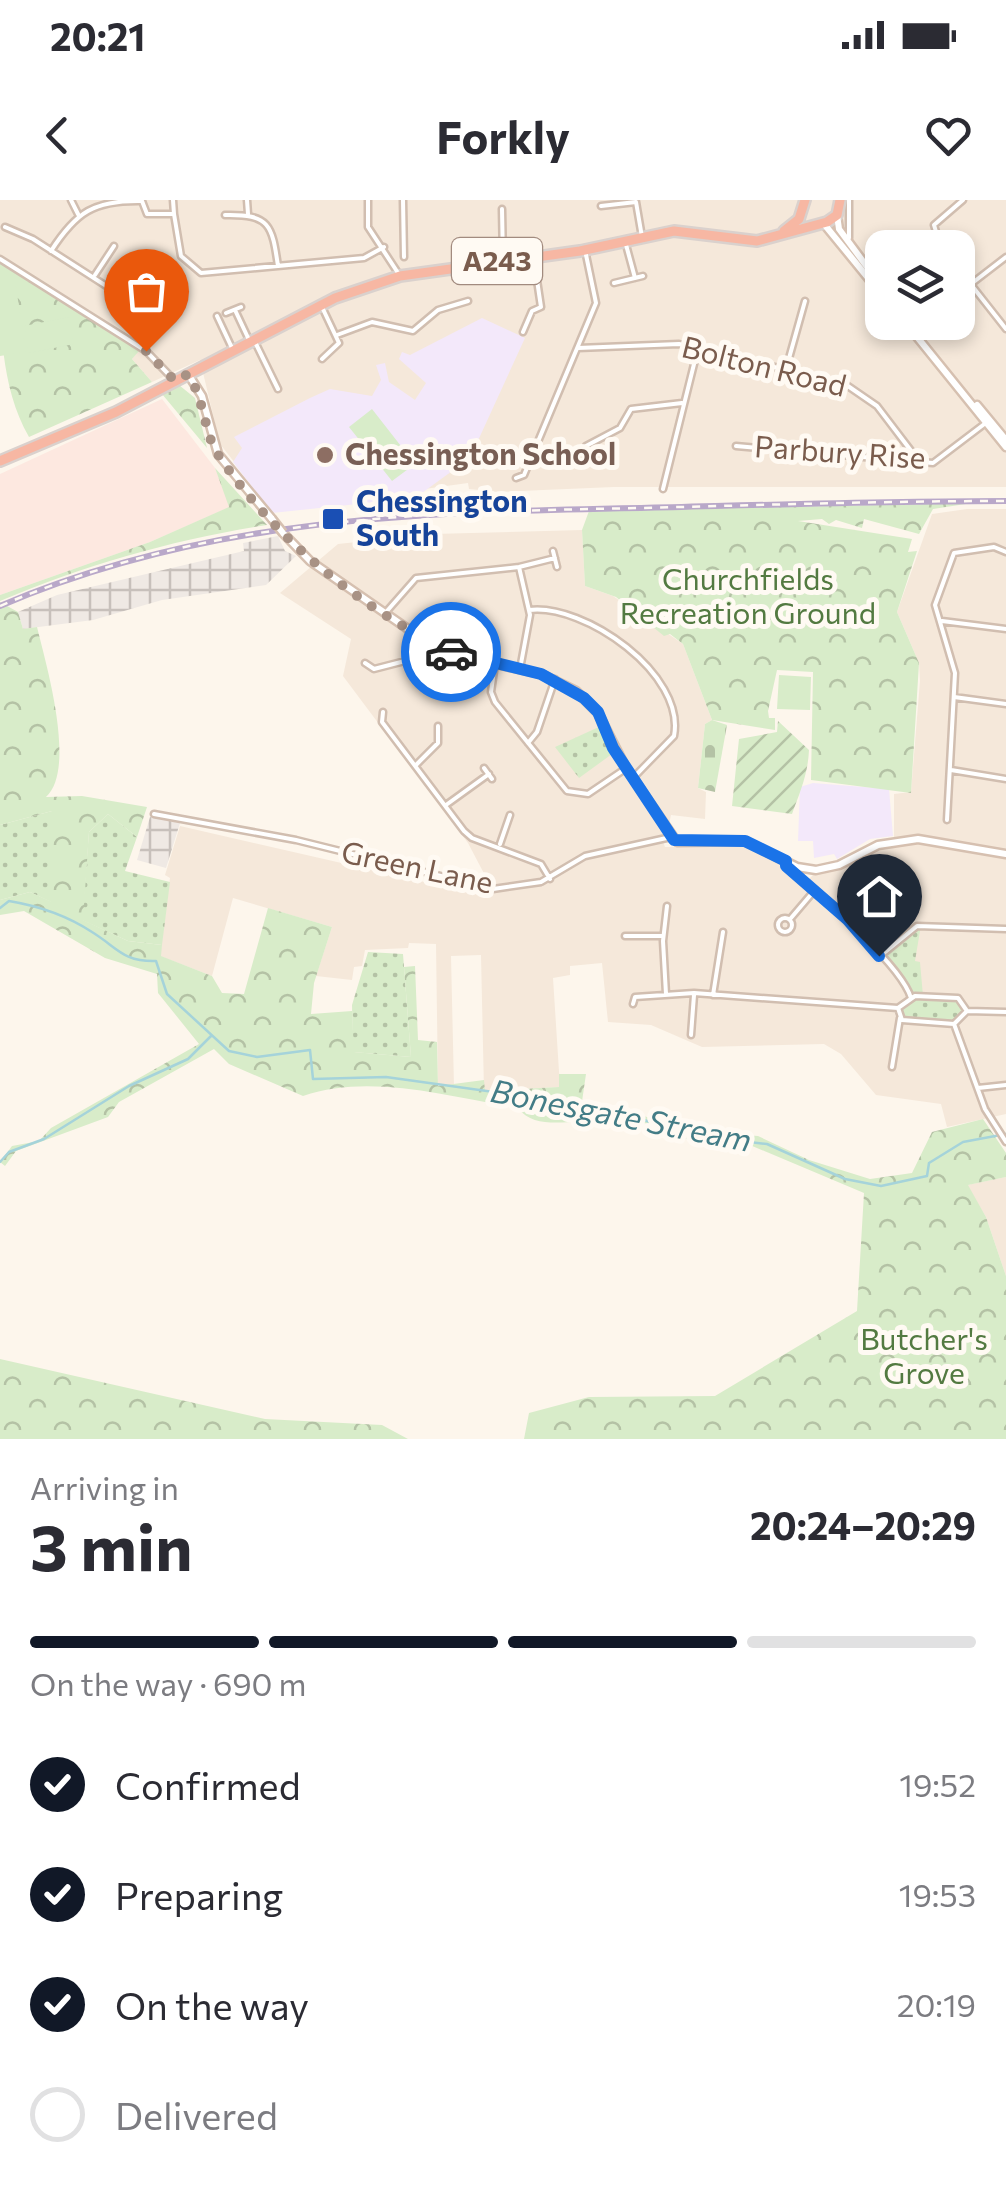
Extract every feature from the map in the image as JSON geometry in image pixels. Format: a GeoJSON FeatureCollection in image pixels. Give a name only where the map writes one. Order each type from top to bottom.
{"type":"FeatureCollection","features":[{"type":"Feature","properties":{"kind":"highway"},"geometry":{"type":"LineString","coordinates":[[837,215],[839,200]]}},
{"type":"Feature","properties":{"kind":"highway"},"geometry":{"type":"LineString","coordinates":[[804,202],[807,216],[822,223]]}},
{"type":"Feature","properties":{"kind":"highway"},"geometry":{"type":"LineString","coordinates":[[778,236],[798,219],[804,202]]}},
{"type":"Feature","properties":{"kind":"highway","name":"A243"},"geometry":{"type":"LineString","coordinates":[[0,461],[116,412],[321,305],[400,276],[585,250],[674,231],[748,241],[778,236],[837,215]]}},
{"type":"Feature","properties":{"kind":"street"},"geometry":{"type":"LineString","coordinates":[[70,200],[79,215]]}},
{"type":"Feature","properties":{"kind":"street"},"geometry":{"type":"LineString","coordinates":[[51,252],[79,215],[112,200],[142,201],[147,214],[174,214]]}},
{"type":"Feature","properties":{"kind":"street"},"geometry":{"type":"LineString","coordinates":[[173,200],[181,256],[193,270],[218,274],[364,258],[384,247]]}},
{"type":"Feature","properties":{"kind":"street"},"geometry":{"type":"LineString","coordinates":[[247,200],[248,214]]}},
{"type":"Feature","properties":{"kind":"street"},"geometry":{"type":"LineString","coordinates":[[358,200],[367,201],[368,227],[400,276]]}},
{"type":"Feature","properties":{"kind":"street"},"geometry":{"type":"LineString","coordinates":[[403,200],[404,256]]}},
{"type":"Feature","properties":{"kind":"street"},"geometry":{"type":"LineString","coordinates":[[846,240],[852,231],[849,200]]}},
{"type":"Feature","properties":{"kind":"street"},"geometry":{"type":"LineString","coordinates":[[936,230],[934,225],[963,200]]}},
{"type":"Feature","properties":{"kind":"street"},"geometry":{"type":"LineString","coordinates":[[601,206],[636,202],[642,237]]}},
{"type":"Feature","properties":{"kind":"street"},"geometry":{"type":"LineString","coordinates":[[502,210],[503,260]]}},
{"type":"Feature","properties":{"kind":"street"},"geometry":{"type":"LineString","coordinates":[[225,214],[248,214],[270,227],[278,266]]}},
{"type":"Feature","properties":{"kind":"street"},"geometry":{"type":"LineString","coordinates":[[837,215],[846,240],[865,265]]}},
{"type":"Feature","properties":{"kind":"street"},"geometry":{"type":"LineString","coordinates":[[14,230],[18,220]]}},
{"type":"Feature","properties":{"kind":"street"},"geometry":{"type":"LineString","coordinates":[[822,223],[865,275]]}},
{"type":"Feature","properties":{"kind":"street"},"geometry":{"type":"LineString","coordinates":[[5,227],[94,276],[138,306]]}},
{"type":"Feature","properties":{"kind":"street"},"geometry":{"type":"LineString","coordinates":[[625,241],[635,278]]}},
{"type":"Feature","properties":{"kind":"street"},"geometry":{"type":"LineString","coordinates":[[94,276],[115,250]]}},
{"type":"Feature","properties":{"kind":"street"},"geometry":{"type":"LineString","coordinates":[[516,478],[524,475],[596,303],[585,250]]}},
{"type":"Feature","properties":{"kind":"street"},"geometry":{"type":"LineString","coordinates":[[523,332],[532,311],[541,307],[533,256]]}},
{"type":"Feature","properties":{"kind":"street"},"geometry":{"type":"LineString","coordinates":[[975,280],[1006,257]]}},
{"type":"Feature","properties":{"kind":"street"},"geometry":{"type":"LineString","coordinates":[[0,259],[146,351],[175,381]]}},
{"type":"Feature","properties":{"kind":"street"},"geometry":{"type":"LineString","coordinates":[[614,283],[643,276]]}},
{"type":"Feature","properties":{"kind":"street"},"geometry":{"type":"LineString","coordinates":[[975,290],[1006,329]]}},
{"type":"Feature","properties":{"kind":"street"},"geometry":{"type":"LineString","coordinates":[[132,316],[144,298]]}},
{"type":"Feature","properties":{"kind":"street"},"geometry":{"type":"LineString","coordinates":[[786,369],[805,301]]}},
{"type":"Feature","properties":{"kind":"street"},"geometry":{"type":"LineString","coordinates":[[337,334],[372,322],[413,331],[438,310],[468,302]]}},
{"type":"Feature","properties":{"kind":"street"},"geometry":{"type":"LineString","coordinates":[[321,305],[337,334],[338,346],[322,359]]}},
{"type":"Feature","properties":{"kind":"street"},"geometry":{"type":"LineString","coordinates":[[226,314],[238,308],[278,389]]}},
{"type":"Feature","properties":{"kind":"street"},"geometry":{"type":"LineString","coordinates":[[217,316],[234,350]]}},
{"type":"Feature","properties":{"kind":"street"},"geometry":{"type":"LineString","coordinates":[[923,340],[1006,444]]}},
{"type":"Feature","properties":{"kind":"street","name":"Bolton Road"},"geometry":{"type":"LineString","coordinates":[[578,348],[679,344],[845,384],[864,393],[911,450],[912,462]]}},
{"type":"Feature","properties":{"kind":"street"},"geometry":{"type":"LineString","coordinates":[[663,489],[698,348]]}},
{"type":"Feature","properties":{"kind":"street"},"geometry":{"type":"LineString","coordinates":[[188,374],[202,396],[218,454],[310,561],[421,638],[457,655],[555,679],[598,712],[626,768],[672,838],[684,843],[745,841],[809,870],[839,865],[878,844],[918,839],[946,840],[1006,854]]}},
{"type":"Feature","properties":{"kind":"street"},"geometry":{"type":"LineString","coordinates":[[586,446],[620,428],[631,409],[684,404]]}},
{"type":"Feature","properties":{"kind":"street","name":"Parbury Rise"},"geometry":{"type":"LineString","coordinates":[[736,446],[934,462],[988,421]]}},
{"type":"Feature","properties":{"kind":"street"},"geometry":{"type":"LineString","coordinates":[[947,820],[955,666],[935,600],[950,556],[962,550],[994,547],[1006,552]]}},
{"type":"Feature","properties":{"kind":"street"},"geometry":{"type":"LineString","coordinates":[[553,551],[557,567]]}},
{"type":"Feature","properties":{"kind":"street"},"geometry":{"type":"LineString","coordinates":[[385,614],[416,578],[519,568],[555,558]]}},
{"type":"Feature","properties":{"kind":"street"},"geometry":{"type":"LineString","coordinates":[[519,568],[529,610],[520,669]]}},
{"type":"Feature","properties":{"kind":"street"},"geometry":{"type":"LineString","coordinates":[[529,610],[546,610],[594,626],[627,646],[656,677],[674,715],[674,736],[633,777]]}},
{"type":"Feature","properties":{"kind":"street"},"geometry":{"type":"LineString","coordinates":[[940,622],[1006,629]]}},
{"type":"Feature","properties":{"kind":"street"},"geometry":{"type":"LineString","coordinates":[[365,663],[374,669],[398,665],[421,638]]}},
{"type":"Feature","properties":{"kind":"street"},"geometry":{"type":"LineString","coordinates":[[450,683],[457,655]]}},
{"type":"Feature","properties":{"kind":"street"},"geometry":{"type":"LineString","coordinates":[[495,664],[491,692],[495,702],[567,791],[579,796],[626,768]]}},
{"type":"Feature","properties":{"kind":"street"},"geometry":{"type":"LineString","coordinates":[[528,742],[538,732],[555,679]]}},
{"type":"Feature","properties":{"kind":"street"},"geometry":{"type":"LineString","coordinates":[[954,697],[1006,704]]}},
{"type":"Feature","properties":{"kind":"street"},"geometry":{"type":"LineString","coordinates":[[383,712],[382,722],[472,838],[541,864],[550,879]]}},
{"type":"Feature","properties":{"kind":"street"},"geometry":{"type":"LineString","coordinates":[[416,765],[438,744],[438,726]]}},
{"type":"Feature","properties":{"kind":"street"},"geometry":{"type":"LineString","coordinates":[[446,805],[491,777],[484,768]]}},
{"type":"Feature","properties":{"kind":"street"},"geometry":{"type":"LineString","coordinates":[[950,770],[1006,778]]}},
{"type":"Feature","properties":{"kind":"street","name":"Green Lane"},"geometry":{"type":"LineString","coordinates":[[154,814],[296,840],[493,889],[550,879],[585,856],[672,838]]}},
{"type":"Feature","properties":{"kind":"street"},"geometry":{"type":"LineString","coordinates":[[499,846],[510,815]]}},
{"type":"Feature","properties":{"kind":"street"},"geometry":{"type":"LineString","coordinates":[[786,861],[786,866],[903,978],[910,998]]}},
{"type":"Feature","properties":{"kind":"street"},"geometry":{"type":"LineString","coordinates":[[804,882],[809,870]]}},
{"type":"Feature","properties":{"kind":"street"},"geometry":{"type":"LineString","coordinates":[[791,918],[814,891]]}},
{"type":"Feature","properties":{"kind":"street"},"geometry":{"type":"LineString","coordinates":[[666,994],[663,936],[667,906]]}},
{"type":"Feature","properties":{"kind":"street"},"geometry":{"type":"LineString","coordinates":[[879,956],[917,926],[1006,929]]}},
{"type":"Feature","properties":{"kind":"street"},"geometry":{"type":"LineString","coordinates":[[713,995],[722,932]]}},
{"type":"Feature","properties":{"kind":"street"},"geometry":{"type":"LineString","coordinates":[[624,936],[663,936]]}},
{"type":"Feature","properties":{"kind":"street"},"geometry":{"type":"LineString","coordinates":[[689,1031],[694,993]]}},
{"type":"Feature","properties":{"kind":"street"},"geometry":{"type":"LineString","coordinates":[[634,997],[694,993],[898,1008],[910,998],[958,998],[967,1011]]}},
{"type":"Feature","properties":{"kind":"street"},"geometry":{"type":"LineString","coordinates":[[892,1067],[900,1018],[898,1008]]}},
{"type":"Feature","properties":{"kind":"street"},"geometry":{"type":"LineString","coordinates":[[954,1024],[967,1011],[1006,1012]]}},
{"type":"Feature","properties":{"kind":"street"},"geometry":{"type":"LineString","coordinates":[[900,1018],[954,1024]]}},
{"type":"Feature","properties":{"kind":"street"},"geometry":{"type":"LineString","coordinates":[[954,1024],[993,1126],[1006,1142]]}},
{"type":"Feature","properties":{"kind":"street"},"geometry":{"type":"LineString","coordinates":[[978,1088],[1006,1085]]}},
{"type":"Feature","properties":{"kind":"shaded area"},"geometry":{"type":"Polygon","coordinates":[[[0,200],[1006,200],[1006,487],[614,487],[499,492],[469,489],[468,483],[272,510],[220,444],[200,360],[152,382],[132,359],[142,344],[0,256],[0,200]]]}},
{"type":"Feature","properties":{"kind":"shaded area"},"geometry":{"type":"Polygon","coordinates":[[[482,318],[525,338],[470,458],[415,498],[272,513],[233,462],[242,448],[234,437],[310,398],[330,389],[372,396],[381,380],[376,365],[385,363],[389,382],[415,400],[426,383],[399,359],[402,352],[410,355],[482,318]]]}},
{"type":"Feature","properties":{"kind":"shaded area"},"geometry":{"type":"Polygon","coordinates":[[[162,399],[215,468],[230,507],[150,542],[0,595],[0,474],[162,399]]]}},
{"type":"Feature","properties":{"kind":"shaded area"},"geometry":{"type":"Polygon","coordinates":[[[1006,509],[1006,1114],[947,1127],[941,1104],[876,1095],[841,1054],[824,1044],[702,1047],[651,1025],[608,1022],[602,963],[570,966],[570,975],[553,978],[560,1087],[484,1091],[481,955],[451,956],[454,1087],[438,1086],[436,944],[409,943],[408,948],[365,950],[362,966],[354,967],[352,980],[316,976],[332,927],[233,898],[212,976],[160,956],[170,878],[165,875],[180,826],[477,894],[489,883],[468,843],[343,676],[351,639],[280,593],[338,544],[433,534],[582,530],[585,586],[613,596],[683,644],[712,720],[705,724],[698,788],[706,792],[705,819],[671,815],[667,834],[661,836],[665,847],[745,846],[773,858],[803,885],[815,873],[847,867],[894,839],[894,794],[911,792],[920,681],[919,663],[897,612],[932,514],[1006,509]]]}},
{"type":"Feature","properties":{"kind":"shaded area"},"geometry":{"type":"Polygon","coordinates":[[[278,536],[285,551],[296,556],[266,585],[162,600],[93,620],[23,629],[18,612],[57,595],[244,551],[243,543],[278,536]]]}},
{"type":"Feature","properties":{"kind":"shaded area"},"geometry":{"type":"Polygon","coordinates":[[[813,783],[889,789],[893,836],[870,839],[837,859],[834,854],[814,858],[813,841],[798,841],[800,787],[813,783]]]}},
{"type":"Feature","properties":{"kind":"shaded area"},"geometry":{"type":"Polygon","coordinates":[[[150,817],[180,823],[166,868],[137,860],[150,817]]]}},
{"type":"Feature","properties":{"kind":"shaded area"},"geometry":{"type":"Polygon","coordinates":[[[1006,1177],[1006,1276],[986,1217],[967,1185],[1006,1177]]]}},
{"type":"Feature","properties":{"kind":"green space"},"geometry":{"type":"Polygon","coordinates":[[[0,263],[139,351],[132,359],[152,382],[29,437],[7,375],[0,263]]]}},
{"type":"Feature","properties":{"kind":"green space"},"geometry":{"type":"Polygon","coordinates":[[[14,274],[26,352],[0,356],[0,276],[14,274]]]}},
{"type":"Feature","properties":{"kind":"green space"},"geometry":{"type":"Polygon","coordinates":[[[69,317],[74,344],[29,353],[24,326],[69,317]]]}},
{"type":"Feature","properties":{"kind":"green space"},"geometry":{"type":"Polygon","coordinates":[[[179,385],[195,398],[207,448],[162,394],[179,385]]]}},
{"type":"Feature","properties":{"kind":"green space"},"geometry":{"type":"Polygon","coordinates":[[[372,409],[415,464],[392,481],[349,427],[372,409]]]}},
{"type":"Feature","properties":{"kind":"green space"},"geometry":{"type":"Polygon","coordinates":[[[215,468],[267,525],[131,555],[0,601],[0,595],[150,542],[229,507],[215,468]]]}},
{"type":"Feature","properties":{"kind":"green space","name":"Churchfields Recreation Ground"},"geometry":{"type":"Polygon","coordinates":[[[972,503],[933,509],[919,534],[864,519],[862,528],[836,520],[829,524],[822,519],[798,521],[912,539],[908,552],[917,551],[897,612],[919,663],[911,793],[811,780],[813,672],[777,670],[768,711],[769,718],[775,718],[775,730],[712,720],[683,644],[670,634],[664,636],[616,597],[585,586],[582,530],[589,511],[972,503]]]}},
{"type":"Feature","properties":{"kind":"green space"},"geometry":{"type":"Polygon","coordinates":[[[0,602],[18,612],[23,629],[37,627],[47,665],[59,764],[55,783],[46,797],[82,796],[147,807],[137,837],[108,814],[89,832],[83,920],[128,941],[162,945],[161,956],[212,976],[222,993],[244,994],[268,908],[332,927],[314,983],[311,1014],[352,1011],[354,1052],[411,1057],[404,967],[415,966],[418,1040],[437,1042],[438,1086],[484,1080],[485,1091],[559,1087],[559,1074],[586,1074],[579,1122],[538,1121],[518,1108],[410,1089],[355,1087],[303,1096],[229,1064],[214,1049],[119,1102],[108,1117],[16,1151],[5,1166],[0,1162],[12,1146],[39,1141],[51,1128],[199,1044],[158,993],[157,974],[105,958],[24,911],[0,915],[0,900],[30,892],[52,902],[52,811],[0,825],[0,602]]]}},
{"type":"Feature","properties":{"kind":"green space"},"geometry":{"type":"Polygon","coordinates":[[[779,675],[811,677],[810,710],[777,709],[779,675]]]}},
{"type":"Feature","properties":{"kind":"green space"},"geometry":{"type":"Polygon","coordinates":[[[712,720],[727,725],[715,792],[698,788],[705,724],[712,720]]]}},
{"type":"Feature","properties":{"kind":"green space"},"geometry":{"type":"Polygon","coordinates":[[[778,721],[809,750],[792,814],[732,806],[739,739],[777,732],[778,721]]]}},
{"type":"Feature","properties":{"kind":"green space"},"geometry":{"type":"Polygon","coordinates":[[[601,726],[612,754],[579,778],[555,747],[601,726]]]}},
{"type":"Feature","properties":{"kind":"green space"},"geometry":{"type":"Polygon","coordinates":[[[52,811],[53,903],[30,892],[0,900],[0,825],[52,811]]]}},
{"type":"Feature","properties":{"kind":"green space"},"geometry":{"type":"Polygon","coordinates":[[[108,814],[137,837],[125,871],[170,882],[162,945],[128,941],[82,920],[89,832],[108,814]]]}},
{"type":"Feature","properties":{"kind":"green space"},"geometry":{"type":"Polygon","coordinates":[[[921,925],[915,961],[920,962],[923,996],[963,1001],[967,1011],[954,1024],[902,1020],[898,1015],[901,1003],[910,997],[903,978],[879,957],[921,925]]]}},
{"type":"Feature","properties":{"kind":"green space"},"geometry":{"type":"Polygon","coordinates":[[[368,952],[403,954],[411,1057],[353,1052],[352,1005],[368,952]]]}},
{"type":"Feature","properties":{"kind":"green space","name":"Butcher's Grove"},"geometry":{"type":"Polygon","coordinates":[[[591,1101],[696,1131],[758,1136],[809,1160],[870,1179],[912,1173],[932,1132],[983,1119],[1006,1153],[1006,1177],[968,1185],[986,1217],[1006,1276],[1006,1439],[524,1439],[529,1413],[589,1397],[715,1396],[857,1311],[864,1193],[738,1140],[690,1140],[610,1110],[590,1111],[591,1101]]]}},
{"type":"Feature","properties":{"kind":"green space"},"geometry":{"type":"Polygon","coordinates":[[[0,1359],[265,1419],[382,1425],[408,1439],[0,1439],[0,1359]]]}},
{"type":"Feature","properties":{"kind":"waterway","name":"Bonesgate Stream"},"geometry":{"type":"LineString","coordinates":[[0,908],[9,901],[52,912],[128,956],[156,961],[167,994],[229,1051],[257,1057],[310,1050],[313,1079],[386,1077],[609,1108],[688,1135],[767,1144],[845,1179],[881,1186],[927,1176],[929,1163],[963,1142],[1006,1134]]}},
{"type":"Feature","properties":{"kind":"waterway"},"geometry":{"type":"LineString","coordinates":[[0,1162],[9,1152],[44,1139],[129,1086],[188,1059],[211,1036]]}},
{"type":"Feature","properties":{"kind":"railway"},"geometry":{"type":"LineString","coordinates":[[0,606],[78,576],[156,554],[315,525],[477,512],[1006,501]]}},
{"type":"Feature","properties":{"kind":"way so far"},"geometry":{"type":"LineString","coordinates":[[146,351],[175,381],[188,374],[202,396],[213,446],[293,545],[385,614],[451,652]]}},
{"type":"Feature","properties":{"kind":"place","name":"Chessington School"},"geometry":{"type":"Point","coordinates":[325,455]}},
{"type":"Feature","properties":{"kind":"place","name":"Chessington South"},"geometry":{"type":"Point","coordinates":[333,519]}},
{"type":"Feature","properties":{"kind":"route"},"geometry":{"type":"LineString","coordinates":[[451,652],[541,674],[576,690],[598,712],[613,748],[654,804],[674,840],[745,841],[786,861],[786,866],[848,920],[879,956]]}}]}
